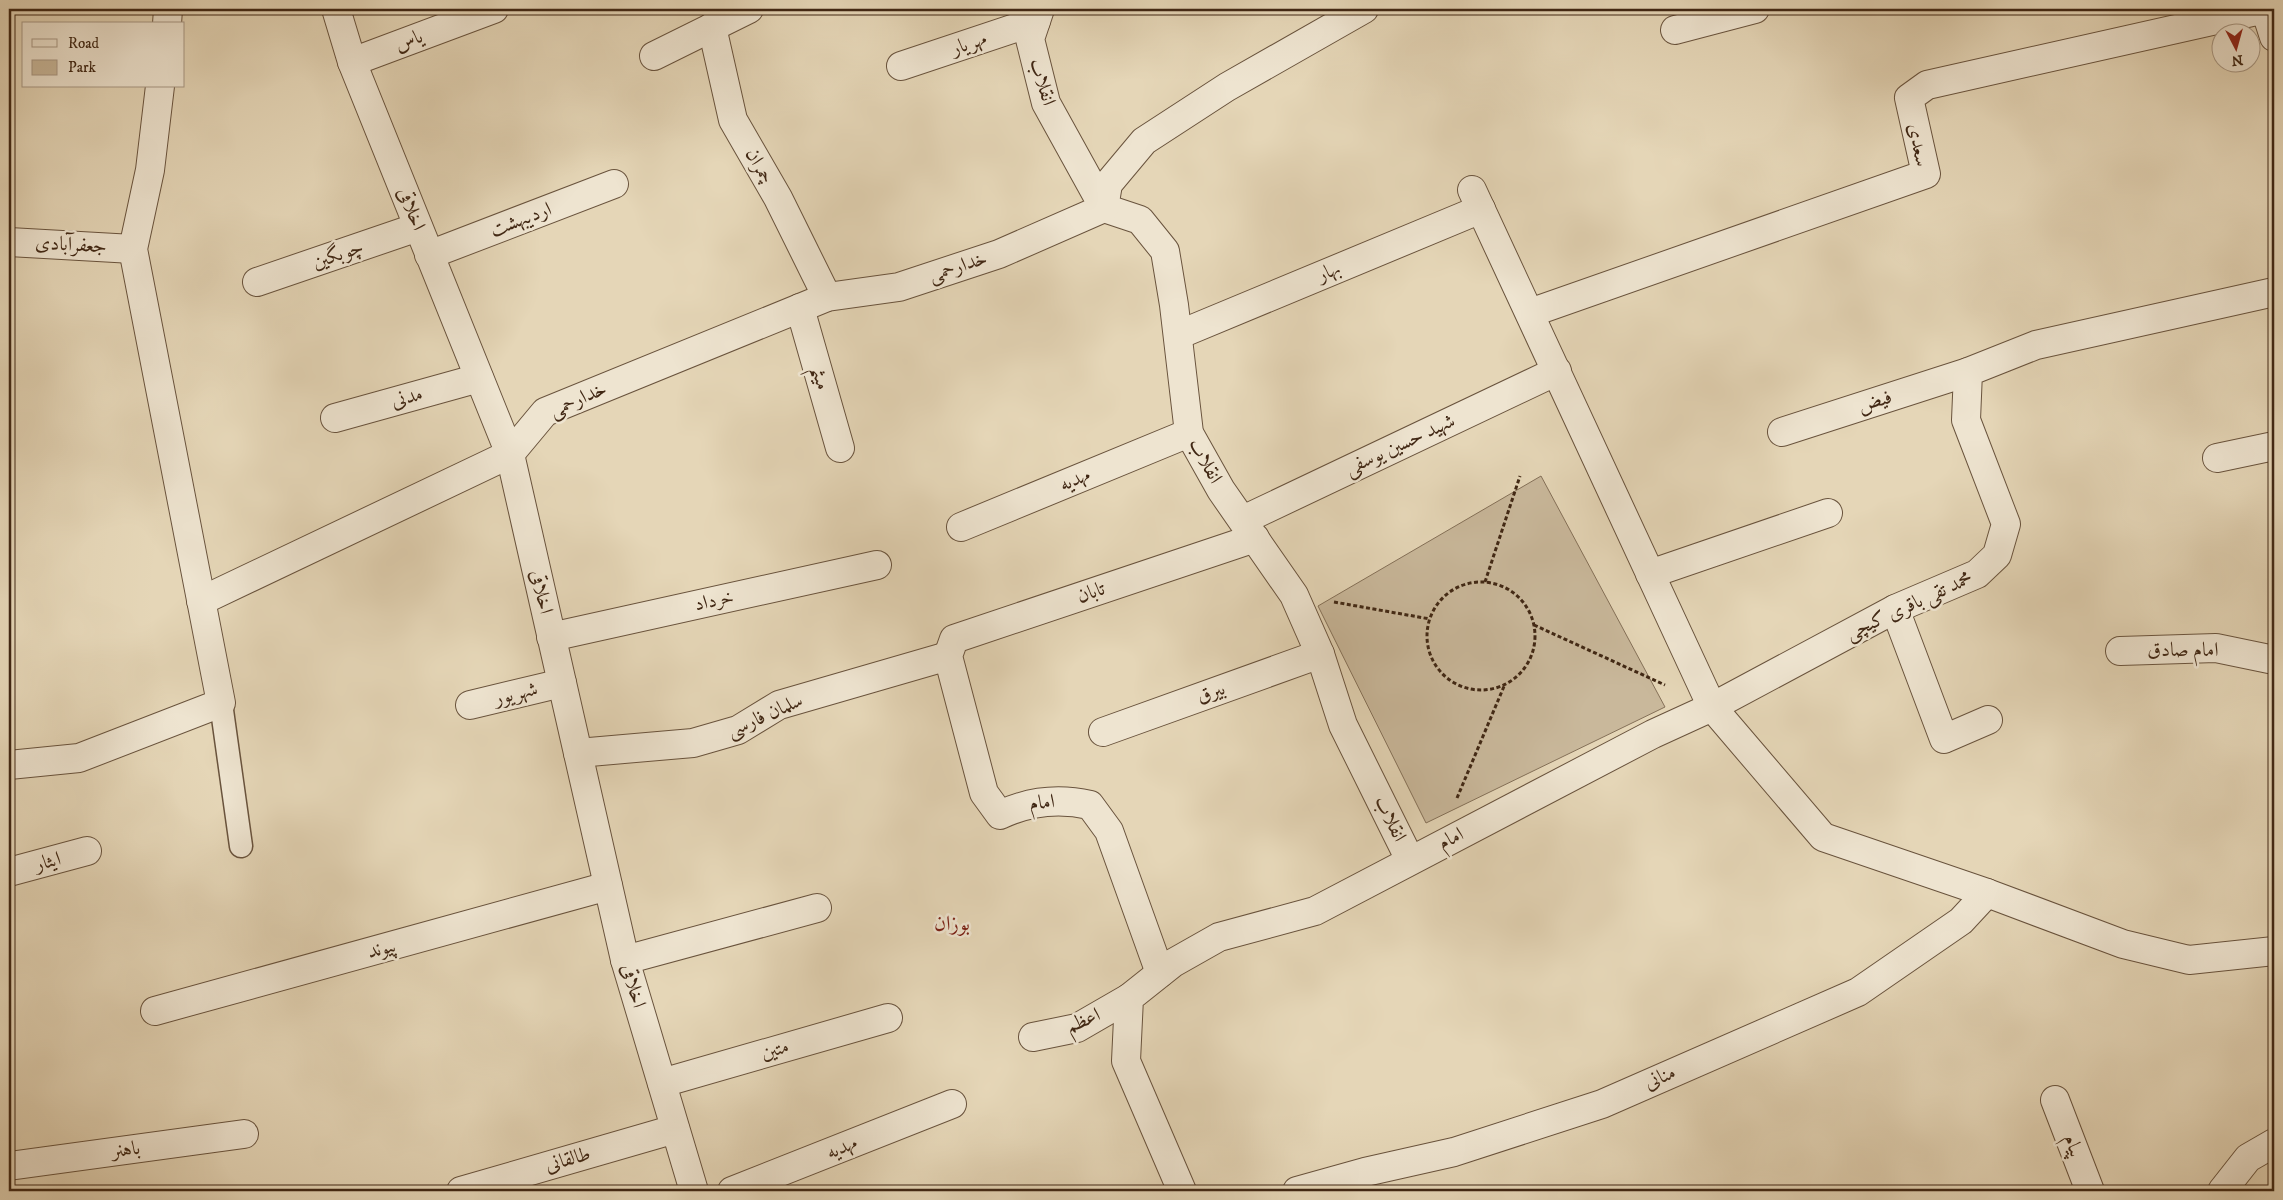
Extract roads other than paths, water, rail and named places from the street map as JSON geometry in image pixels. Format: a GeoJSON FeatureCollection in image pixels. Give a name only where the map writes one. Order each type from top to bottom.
{"type":"FeatureCollection","features":[{"type":"Feature","properties":{"kind":"street"},"geometry":{"type":"LineString","coordinates":[[167,22],[168,9]]}},
{"type":"Feature","properties":{"kind":"street","name":"اخلاقی"},"geometry":{"type":"LineString","coordinates":[[336,9],[352,62],[510,454],[625,960],[694,1191]]}},
{"type":"Feature","properties":{"kind":"street","name":"یاس"},"geometry":{"type":"LineString","coordinates":[[352,62],[494,9]]}},
{"type":"Feature","properties":{"kind":"street"},"geometry":{"type":"LineString","coordinates":[[654,56],[749,9]]}},
{"type":"Feature","properties":{"kind":"street"},"geometry":{"type":"LineString","coordinates":[[1104,208],[1108,184],[1144,141],[1227,86],[1364,9]]}},
{"type":"Feature","properties":{"kind":"street"},"geometry":{"type":"LineString","coordinates":[[1675,30],[1740,11]]}},
{"type":"Feature","properties":{"kind":"street","name":"انقلاب"},"geometry":{"type":"LineString","coordinates":[[1038,15],[1030,39],[1046,103],[1104,208],[1140,220],[1165,251],[1178,335],[1188,432],[1221,490],[1294,595],[1320,654],[1343,725],[1410,860]]}},
{"type":"Feature","properties":{"kind":"street","name":"مهریار"},"geometry":{"type":"LineString","coordinates":[[901,66],[1038,15]]}},
{"type":"Feature","properties":{"kind":"street","name":"چمران"},"geometry":{"type":"LineString","coordinates":[[712,27],[734,120],[778,198],[827,297]]}},
{"type":"Feature","properties":{"kind":"street","name":"سعدی"},"geometry":{"type":"LineString","coordinates":[[1530,313],[1926,174],[1909,98],[1928,85],[2272,28]]}},
{"type":"Feature","properties":{"kind":"street"},"geometry":{"type":"LineString","coordinates":[[9,765],[78,758],[221,703],[133,248],[150,170],[160,88]]}},
{"type":"Feature","properties":{"kind":"street","name":"اردیبهشت"},"geometry":{"type":"LineString","coordinates":[[429,255],[614,184]]}},
{"type":"Feature","properties":{"kind":"street","name":"بهار"},"geometry":{"type":"LineString","coordinates":[[1178,335],[1476,200],[1530,313]]}},
{"type":"Feature","properties":{"kind":"street","name":"خدارحمی"},"geometry":{"type":"LineString","coordinates":[[510,454],[545,412],[827,297],[899,287],[999,254],[1104,208]]}},
{"type":"Feature","properties":{"kind":"street","name":"چوبگین"},"geometry":{"type":"LineString","coordinates":[[257,282],[418,227]]}},
{"type":"Feature","properties":{"kind":"street","name":"جعفرآبادی"},"geometry":{"type":"LineString","coordinates":[[9,242],[133,248]]}},
{"type":"Feature","properties":{"kind":"street"},"geometry":{"type":"LineString","coordinates":[[1968,372],[2036,345],[2274,292]]}},
{"type":"Feature","properties":{"kind":"street","name":"میثم"},"geometry":{"type":"LineString","coordinates":[[800,308],[840,448]]}},
{"type":"Feature","properties":{"kind":"street"},"geometry":{"type":"LineString","coordinates":[[1530,313],[1712,707],[1823,837],[1988,893],[2123,944],[2189,960],[2274,952]]}},
{"type":"Feature","properties":{"kind":"street","name":"شهید حسین یوسفی"},"geometry":{"type":"LineString","coordinates":[[1249,529],[1556,371]]}},
{"type":"Feature","properties":{"kind":"street","name":"فیض"},"geometry":{"type":"LineString","coordinates":[[1782,432],[1968,372]]}},
{"type":"Feature","properties":{"kind":"street","name":"محمد تقی باقری کیچی"},"geometry":{"type":"LineString","coordinates":[[1712,707],[1895,609],[1977,574],[1997,555],[2006,524],[1966,420],[1968,372]]}},
{"type":"Feature","properties":{"kind":"street","name":"مدنی"},"geometry":{"type":"LineString","coordinates":[[335,418],[479,378]]}},
{"type":"Feature","properties":{"kind":"street","name":"مهدیه"},"geometry":{"type":"LineString","coordinates":[[961,527],[1188,432]]}},
{"type":"Feature","properties":{"kind":"street"},"geometry":{"type":"LineString","coordinates":[[2217,458],[2274,446]]}},
{"type":"Feature","properties":{"kind":"street"},"geometry":{"type":"LineString","coordinates":[[201,601],[510,454]]}},
{"type":"Feature","properties":{"kind":"street"},"geometry":{"type":"LineString","coordinates":[[1650,574],[1828,513]]}},
{"type":"Feature","properties":{"kind":"street","name":"تابان"},"geometry":{"type":"LineString","coordinates":[[951,648],[1249,529]]}},
{"type":"Feature","properties":{"kind":"street","name":"خرداد"},"geometry":{"type":"LineString","coordinates":[[551,637],[877,566]]}},
{"type":"Feature","properties":{"kind":"street"},"geometry":{"type":"LineString","coordinates":[[1895,609],[1944,739],[1988,720]]}},
{"type":"Feature","properties":{"kind":"street","name":"سلمان فارسی"},"geometry":{"type":"LineString","coordinates":[[578,753],[694,742],[738,730],[779,705],[951,648]]}},
{"type":"Feature","properties":{"kind":"street","name":"امام"},"geometry":{"type":"LineString","coordinates":[[951,648],[984,793],[1000,815],[1020,805],[1068,800],[1090,805],[1108,831],[1160,973]]}},
{"type":"Feature","properties":{"kind":"street","name":"امام صادق"},"geometry":{"type":"LineString","coordinates":[[2120,652],[2216,648],[2274,660]]}},
{"type":"Feature","properties":{"kind":"street","name":"بیرق"},"geometry":{"type":"LineString","coordinates":[[1103,732],[1320,654]]}},
{"type":"Feature","properties":{"kind":"street","name":"شهریور"},"geometry":{"type":"LineString","coordinates":[[470,705],[562,682]]}},
{"type":"Feature","properties":{"kind":"street","name":"امام"},"geometry":{"type":"LineString","coordinates":[[1129,998],[1173,963],[1219,937],[1314,911],[1653,734],[1712,707]]}},
{"type":"Feature","properties":{"kind":"street","name":"ایثار"},"geometry":{"type":"LineString","coordinates":[[9,872],[87,851]]}},
{"type":"Feature","properties":{"kind":"street","name":"پیوند"},"geometry":{"type":"LineString","coordinates":[[155,1011],[608,886]]}},
{"type":"Feature","properties":{"kind":"street","name":"منانی"},"geometry":{"type":"LineString","coordinates":[[1297,1191],[1365,1172],[1454,1152],[1602,1104],[1858,992],[1961,921],[1988,893]]}},
{"type":"Feature","properties":{"kind":"street"},"geometry":{"type":"LineString","coordinates":[[625,960],[817,908]]}},
{"type":"Feature","properties":{"kind":"street"},"geometry":{"type":"LineString","coordinates":[[1129,998],[1126,1062],[1182,1191]]}},
{"type":"Feature","properties":{"kind":"street","name":"اعظم"},"geometry":{"type":"LineString","coordinates":[[1033,1038],[1077,1028],[1129,998]]}},
{"type":"Feature","properties":{"kind":"street","name":"متین"},"geometry":{"type":"LineString","coordinates":[[662,1083],[888,1018]]}},
{"type":"Feature","properties":{"kind":"street","name":"پیام"},"geometry":{"type":"LineString","coordinates":[[2055,1100],[2090,1191]]}},
{"type":"Feature","properties":{"kind":"street","name":"مهدیه"},"geometry":{"type":"LineString","coordinates":[[732,1191],[952,1104]]}},
{"type":"Feature","properties":{"kind":"street","name":"طالقانی"},"geometry":{"type":"LineString","coordinates":[[461,1191],[675,1129]]}},
{"type":"Feature","properties":{"kind":"street","name":"باهنر"},"geometry":{"type":"LineString","coordinates":[[9,1166],[244,1134]]}},
{"type":"Feature","properties":{"kind":"street"},"geometry":{"type":"LineString","coordinates":[[2222,1191],[2248,1158],[2274,1144]]}},
{"type":"Feature","properties":{"kind":"lane"},"geometry":{"type":"LineString","coordinates":[[221,703],[242,846]]}},
{"type":"Feature","properties":{"kind":"district","name":"بوزان"},"geometry":{"type":"Point","coordinates":[952,924]}}]}
